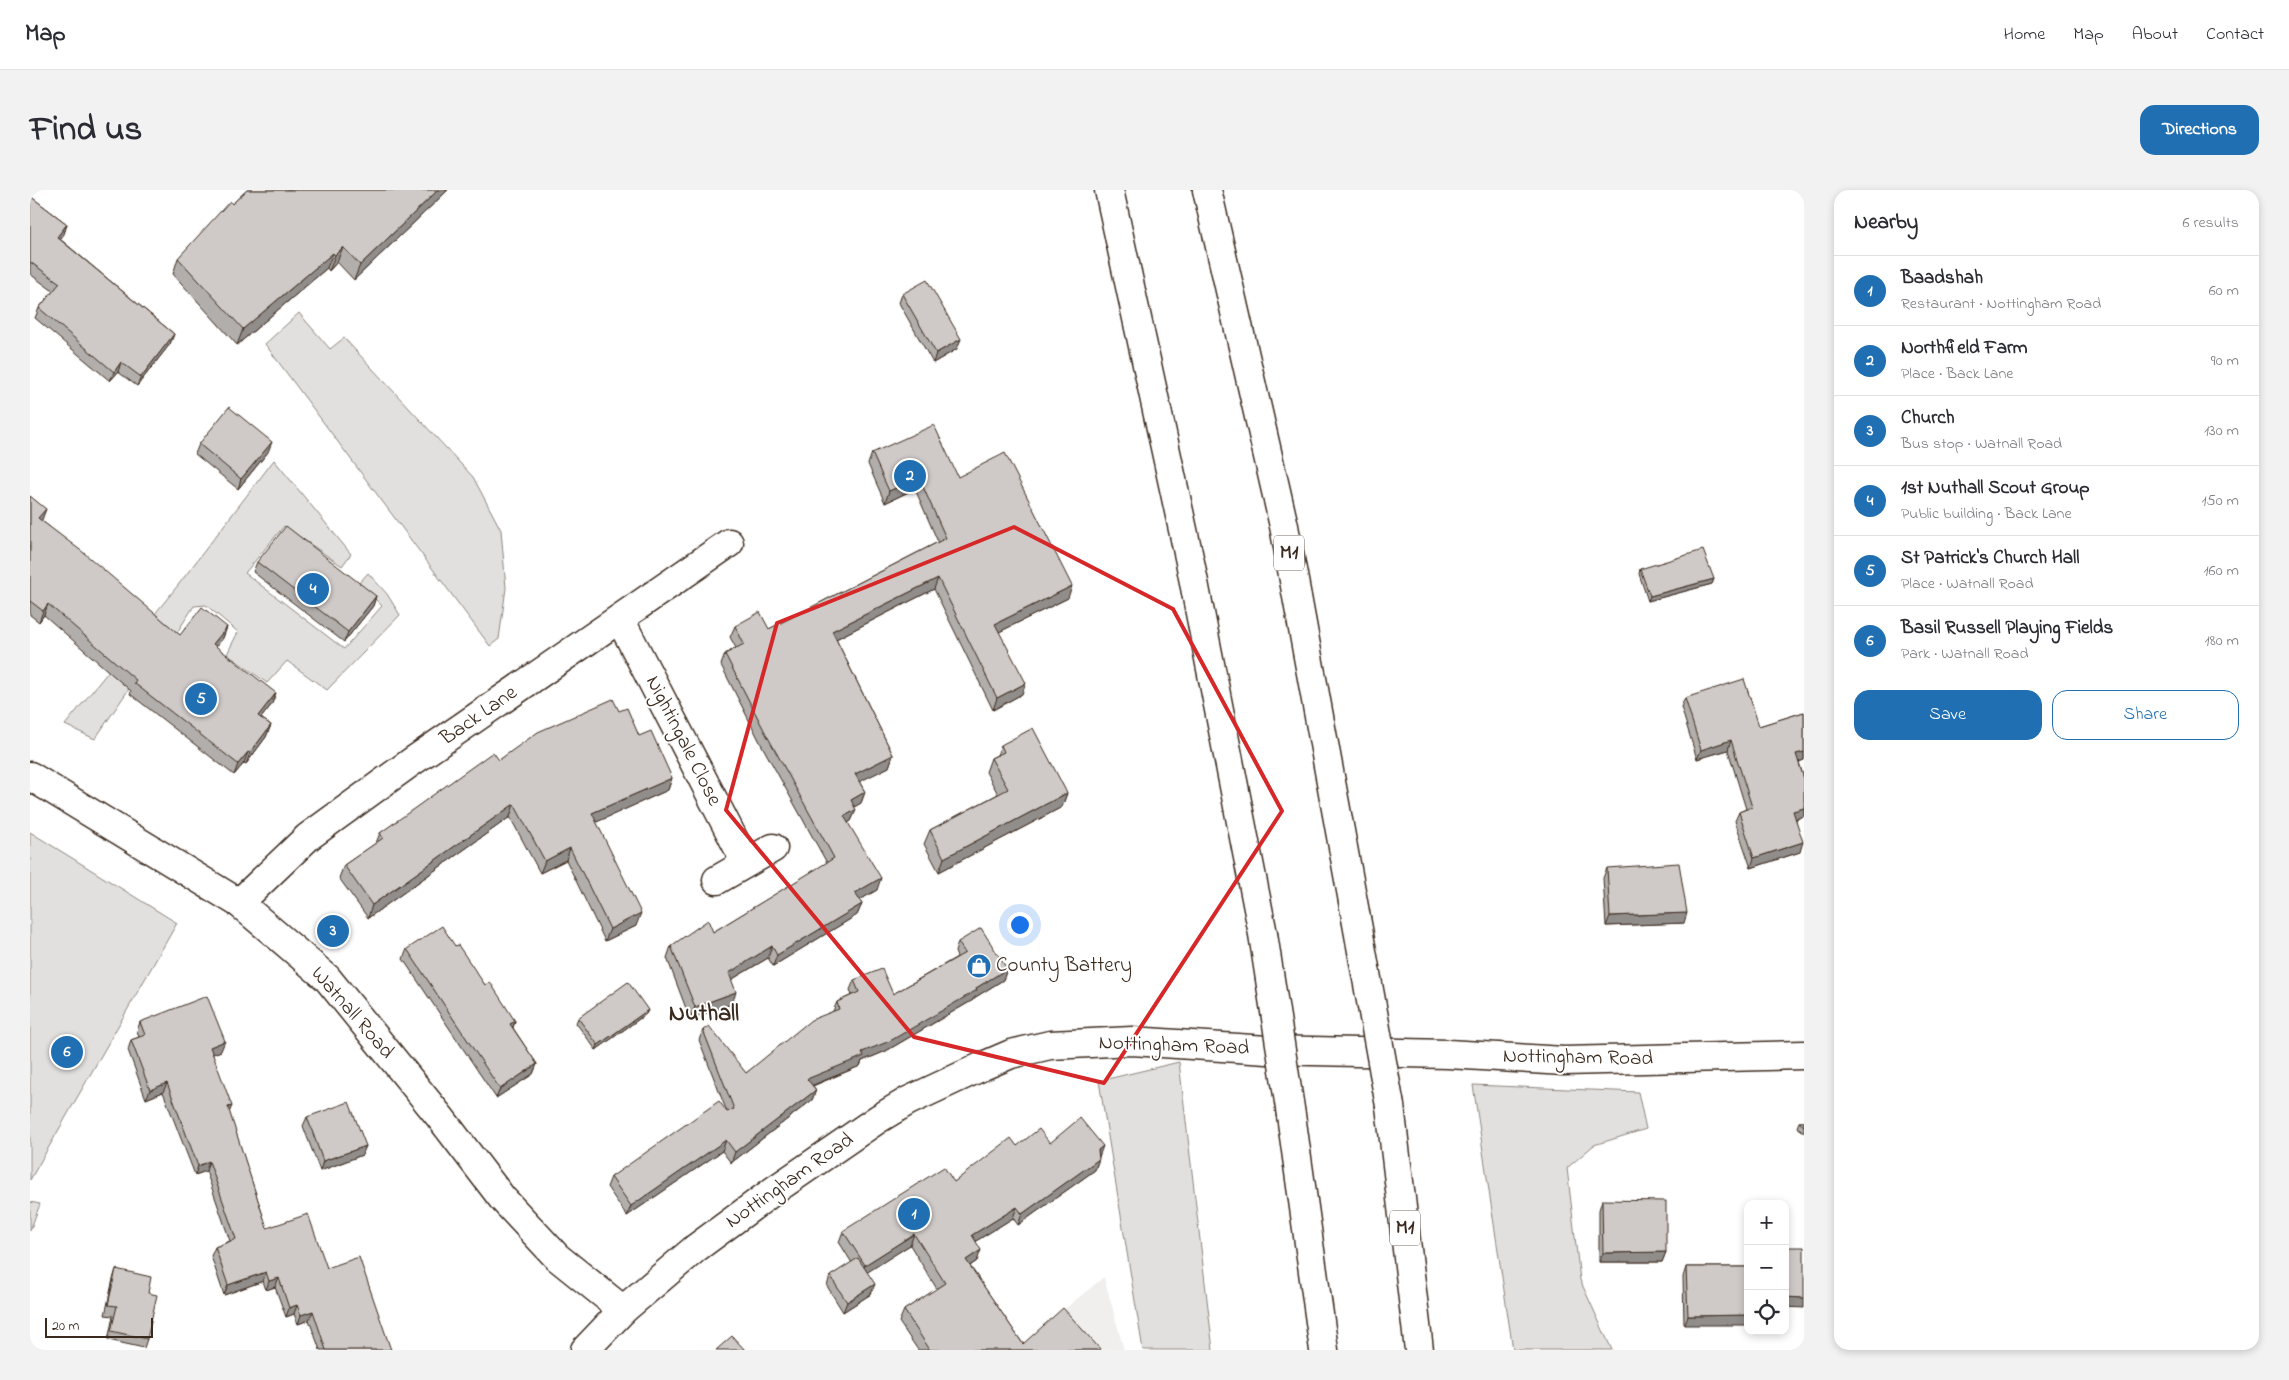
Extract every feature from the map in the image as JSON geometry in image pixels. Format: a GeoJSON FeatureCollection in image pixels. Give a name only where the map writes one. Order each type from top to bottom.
{"type":"FeatureCollection","features":[{"type":"Feature","properties":{"kind":"main road"},"geometry":{"type":"LineString","coordinates":[[1109,190],[1190,562],[1263,934],[1292,1115],[1324,1350]]}},
{"type":"Feature","properties":{"kind":"main road","name":"M1"},"geometry":{"type":"LineString","coordinates":[[1207,190],[1284,526],[1356,918],[1390,1106],[1419,1350]]}},
{"type":"Feature","properties":{"kind":"main road","name":"Back Lane"},"geometry":{"type":"LineString","coordinates":[[239,903],[308,837],[410,763],[729,543]]}},
{"type":"Feature","properties":{"kind":"main road","name":"Nightingale Close"},"geometry":{"type":"LineString","coordinates":[[620,619],[746,863]]}},
{"type":"Feature","properties":{"kind":"main road","name":"Watnall Road"},"geometry":{"type":"LineString","coordinates":[[30,776],[239,903],[327,978],[440,1117],[502,1198],[557,1257],[623,1310]]}},
{"type":"Feature","properties":{"kind":"main road"},"geometry":{"type":"LineString","coordinates":[[718,880],[773,848]]}},
{"type":"Feature","properties":{"kind":"main road","name":"Nottingham Road"},"geometry":{"type":"LineString","coordinates":[[585,1350],[623,1310],[696,1248],[798,1173],[878,1119],[908,1101],[1011,1054],[1050,1044],[1132,1041],[1267,1050],[1430,1054],[1564,1061],[1804,1055]]}},
{"type":"Feature","properties":{"kind":"highlighted area"},"geometry":{"type":"Polygon","coordinates":[[[1014,527],[1173,609],[1282,811],[1104,1083],[914,1037],[726,810],[777,623],[1014,527]]]}},
{"type":"Feature","properties":{"kind":"shaded area"},"geometry":{"type":"Polygon","coordinates":[[[299,313],[330,349],[344,338],[473,477],[501,530],[506,588],[499,639],[490,646],[265,344],[299,313]]]}},
{"type":"Feature","properties":{"kind":"shaded area"},"geometry":{"type":"Polygon","coordinates":[[[274,460],[351,554],[342,566],[284,526],[245,573],[344,649],[382,606],[359,583],[368,573],[387,594],[400,615],[327,690],[287,661],[267,683],[227,654],[238,632],[206,605],[194,606],[165,651],[158,646],[95,739],[65,725],[179,584],[274,460]]]}},
{"type":"Feature","properties":{"kind":"shaded area"},"geometry":{"type":"Polygon","coordinates":[[[30,832],[177,923],[30,1180],[30,832]]]}},
{"type":"Feature","properties":{"kind":"shaded area"},"geometry":{"type":"Polygon","coordinates":[[[1179,1062],[1213,1350],[1143,1350],[1099,1081],[1179,1062]]]}},
{"type":"Feature","properties":{"kind":"shaded area"},"geometry":{"type":"Polygon","coordinates":[[[1473,1085],[1638,1092],[1646,1129],[1594,1145],[1567,1168],[1580,1280],[1612,1350],[1513,1350],[1473,1085]]]}},
{"type":"Feature","properties":{"kind":"shaded area"},"geometry":{"type":"Polygon","coordinates":[[[30,1202],[40,1204],[30,1231],[30,1202]]]}},
{"type":"Feature","properties":{"kind":"shaded area"},"geometry":{"type":"Polygon","coordinates":[[[1104,1277],[1124,1350],[1014,1350],[1104,1277]]]}},
{"type":"Feature","properties":{"kind":"building"},"geometry":{"type":"Polygon","coordinates":[[[247,190],[438,190],[360,265],[343,247],[335,255],[333,253],[243,329],[178,258],[230,201],[232,204],[247,190]]]}},
{"type":"Feature","properties":{"kind":"building"},"geometry":{"type":"Polygon","coordinates":[[[30,196],[67,224],[57,237],[174,334],[141,377],[121,362],[114,372],[39,308],[60,283],[30,262],[30,196]]]}},
{"type":"Feature","properties":{"kind":"building"},"geometry":{"type":"Polygon","coordinates":[[[927,280],[961,339],[936,353],[902,294],[927,280]]]}},
{"type":"Feature","properties":{"kind":"building"},"geometry":{"type":"Polygon","coordinates":[[[229,407],[272,442],[241,479],[199,444],[229,407]]]}},
{"type":"Feature","properties":{"kind":"building"},"geometry":{"type":"Polygon","coordinates":[[[934,425],[958,477],[1005,453],[1072,586],[995,624],[1026,683],[997,698],[938,578],[832,631],[893,755],[855,774],[865,792],[851,800],[856,810],[844,816],[881,878],[855,893],[862,904],[777,955],[772,946],[729,973],[736,992],[695,1007],[671,946],[708,920],[713,932],[834,858],[725,654],[744,644],[735,626],[760,612],[769,629],[946,538],[919,478],[889,491],[872,453],[934,425]]]}},
{"type":"Feature","properties":{"kind":"building"},"geometry":{"type":"Polygon","coordinates":[[[30,496],[46,509],[38,518],[84,553],[180,635],[202,607],[227,627],[213,644],[276,693],[258,716],[271,725],[250,753],[248,752],[238,764],[134,683],[136,680],[48,604],[43,611],[30,601],[30,496]]]}},
{"type":"Feature","properties":{"kind":"building"},"geometry":{"type":"Polygon","coordinates":[[[286,526],[376,596],[348,632],[257,562],[286,526]]]}},
{"type":"Feature","properties":{"kind":"building"},"geometry":{"type":"Polygon","coordinates":[[[1703,550],[1714,579],[1650,596],[1640,569],[1703,550]]]}},
{"type":"Feature","properties":{"kind":"building"},"geometry":{"type":"Polygon","coordinates":[[[1744,679],[1759,726],[1804,712],[1804,752],[1796,754],[1804,779],[1804,808],[1793,811],[1803,842],[1754,858],[1739,812],[1752,807],[1731,740],[1701,750],[1685,698],[1744,679]]]}},
{"type":"Feature","properties":{"kind":"building"},"geometry":{"type":"Polygon","coordinates":[[[613,699],[619,711],[627,708],[639,736],[651,731],[672,778],[592,813],[641,913],[610,929],[570,848],[545,861],[514,804],[372,905],[344,865],[383,838],[380,833],[493,752],[499,760],[538,732],[613,699]]]}},
{"type":"Feature","properties":{"kind":"building"},"geometry":{"type":"Polygon","coordinates":[[[1033,728],[1067,793],[944,858],[930,830],[1008,789],[991,758],[1004,752],[1001,745],[1033,728]]]}},
{"type":"Feature","properties":{"kind":"building"},"geometry":{"type":"Polygon","coordinates":[[[1679,863],[1687,913],[1610,916],[1607,868],[1679,863]]]}},
{"type":"Feature","properties":{"kind":"building"},"geometry":{"type":"Polygon","coordinates":[[[442,926],[455,946],[458,945],[485,985],[490,982],[515,1021],[510,1024],[537,1064],[500,1089],[407,949],[442,926]]]}},
{"type":"Feature","properties":{"kind":"building"},"geometry":{"type":"Polygon","coordinates":[[[981,928],[1007,969],[976,988],[977,990],[890,1041],[862,1052],[864,1056],[807,1079],[816,1090],[735,1152],[726,1140],[631,1206],[611,1177],[719,1101],[727,1112],[734,1109],[703,1030],[709,1026],[746,1073],[811,1020],[839,1009],[837,1002],[859,992],[854,980],[882,969],[893,994],[965,953],[958,942],[981,928]]]}},
{"type":"Feature","properties":{"kind":"building"},"geometry":{"type":"Polygon","coordinates":[[[628,982],[648,1010],[598,1045],[578,1018],[628,982]]]}},
{"type":"Feature","properties":{"kind":"building"},"geometry":{"type":"Polygon","coordinates":[[[207,996],[225,1041],[210,1047],[232,1106],[228,1107],[267,1228],[308,1214],[327,1268],[359,1257],[391,1350],[326,1350],[313,1311],[301,1315],[297,1305],[289,1308],[279,1278],[269,1281],[266,1272],[228,1285],[215,1247],[236,1239],[209,1161],[198,1166],[167,1083],[150,1090],[131,1040],[145,1035],[140,1022],[207,996]]]}},
{"type":"Feature","properties":{"kind":"building"},"geometry":{"type":"Polygon","coordinates":[[[349,1102],[366,1146],[323,1161],[307,1117],[349,1102]]]}},
{"type":"Feature","properties":{"kind":"building"},"geometry":{"type":"Polygon","coordinates":[[[1080,1118],[1103,1146],[1098,1150],[1099,1159],[1022,1214],[1017,1207],[972,1235],[981,1250],[966,1260],[1023,1344],[1063,1308],[1101,1350],[930,1350],[904,1310],[945,1283],[914,1234],[865,1265],[843,1231],[944,1167],[954,1182],[1011,1138],[1017,1146],[1039,1129],[1050,1143],[1080,1118]]]}},
{"type":"Feature","properties":{"kind":"building"},"geometry":{"type":"Polygon","coordinates":[[[1602,1200],[1666,1201],[1666,1252],[1603,1253],[1602,1200]]]}},
{"type":"Feature","properties":{"kind":"building"},"geometry":{"type":"Polygon","coordinates":[[[1789,1247],[1804,1247],[1804,1298],[1789,1297],[1789,1247]]]}},
{"type":"Feature","properties":{"kind":"building"},"geometry":{"type":"Polygon","coordinates":[[[858,1258],[875,1284],[847,1302],[830,1276],[858,1258]]]}},
{"type":"Feature","properties":{"kind":"building"},"geometry":{"type":"Polygon","coordinates":[[[1686,1267],[1744,1267],[1744,1315],[1688,1316],[1686,1267]]]}},
{"type":"Feature","properties":{"kind":"building"},"geometry":{"type":"Polygon","coordinates":[[[116,1269],[151,1277],[148,1293],[157,1295],[147,1339],[111,1331],[117,1306],[108,1305],[116,1269]]]}},
{"type":"Feature","properties":{"kind":"building"},"geometry":{"type":"Polygon","coordinates":[[[732,1336],[745,1350],[716,1350],[732,1336]]]}},
{"type":"Feature","properties":{"kind":"place","name":"Northfield Farm"},"geometry":{"type":"Point","coordinates":[910,476]}},
{"type":"Feature","properties":{"kind":"place","name":"1st Nuthall Scout Group"},"geometry":{"type":"Point","coordinates":[313,589]}},
{"type":"Feature","properties":{"kind":"place","name":"St Patrick's Church Hall"},"geometry":{"type":"Point","coordinates":[201,699]}},
{"type":"Feature","properties":{"kind":"place","name":"Church"},"geometry":{"type":"Point","coordinates":[333,931]}},
{"type":"Feature","properties":{"kind":"place","name":"County Battery"},"geometry":{"type":"Point","coordinates":[979,966]}},
{"type":"Feature","properties":{"kind":"place","name":"Basil Russell Playing Fields"},"geometry":{"type":"Point","coordinates":[67,1052]}},
{"type":"Feature","properties":{"kind":"place","name":"Baadshah"},"geometry":{"type":"Point","coordinates":[914,1214]}},
{"type":"Feature","properties":{"kind":"district","name":"Nuthall"},"geometry":{"type":"Point","coordinates":[704,1014]}}]}
